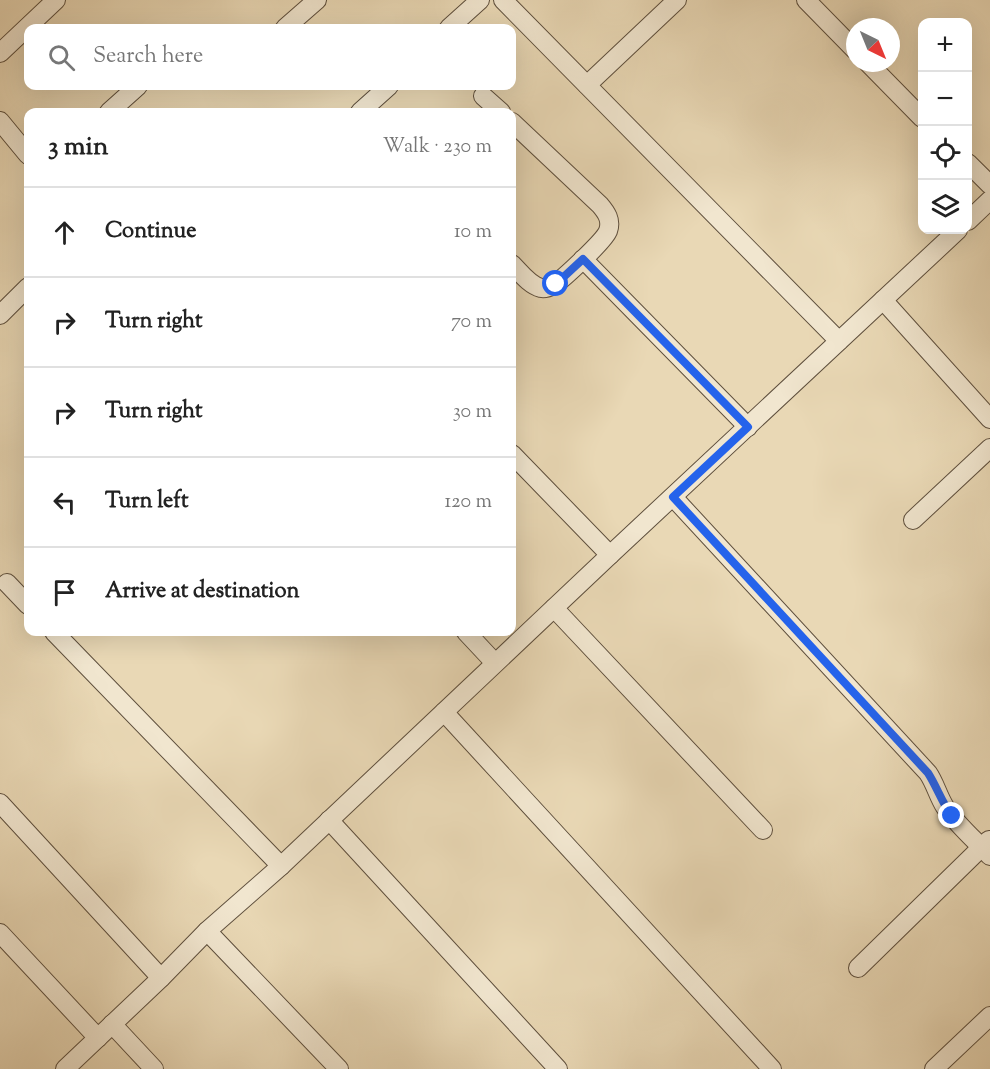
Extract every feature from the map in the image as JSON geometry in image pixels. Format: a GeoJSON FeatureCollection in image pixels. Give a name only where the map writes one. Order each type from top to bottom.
{"type":"FeatureCollection","features":[{"type":"Feature","properties":{"kind":"street"},"geometry":{"type":"LineString","coordinates":[[31,24],[56,0]]}},
{"type":"Feature","properties":{"kind":"street"},"geometry":{"type":"LineString","coordinates":[[290,24],[317,0]]}},
{"type":"Feature","properties":{"kind":"street"},"geometry":{"type":"LineString","coordinates":[[453,24],[480,0]]}},
{"type":"Feature","properties":{"kind":"street"},"geometry":{"type":"LineString","coordinates":[[503,0],[839,341]]}},
{"type":"Feature","properties":{"kind":"street"},"geometry":{"type":"LineString","coordinates":[[587,85],[677,0]]}},
{"type":"Feature","properties":{"kind":"street"},"geometry":{"type":"LineString","coordinates":[[806,0],[846,41]]}},
{"type":"Feature","properties":{"kind":"street"},"geometry":{"type":"LineString","coordinates":[[0,53],[24,30]]}},
{"type":"Feature","properties":{"kind":"street"},"geometry":{"type":"LineString","coordinates":[[877,72],[918,113]]}},
{"type":"Feature","properties":{"kind":"street"},"geometry":{"type":"LineString","coordinates":[[113,108],[134,90]]}},
{"type":"Feature","properties":{"kind":"street"},"geometry":{"type":"LineString","coordinates":[[364,108],[385,90]]}},
{"type":"Feature","properties":{"kind":"street"},"geometry":{"type":"LineString","coordinates":[[483,96],[496,108]]}},
{"type":"Feature","properties":{"kind":"street"},"geometry":{"type":"LineString","coordinates":[[0,120],[24,150]]}},
{"type":"Feature","properties":{"kind":"street"},"geometry":{"type":"LineString","coordinates":[[516,126],[600,205],[609,221],[608,230],[583,259],[556,284],[548,288],[540,288],[533,285],[516,268]]}},
{"type":"Feature","properties":{"kind":"street"},"geometry":{"type":"LineString","coordinates":[[972,167],[990,185]]}},
{"type":"Feature","properties":{"kind":"street"},"geometry":{"type":"LineString","coordinates":[[972,217],[990,200]]}},
{"type":"Feature","properties":{"kind":"street"},"geometry":{"type":"LineString","coordinates":[[65,1069],[207,932],[330,820],[954,234]]}},
{"type":"Feature","properties":{"kind":"street"},"geometry":{"type":"LineString","coordinates":[[583,259],[748,427]]}},
{"type":"Feature","properties":{"kind":"street"},"geometry":{"type":"LineString","coordinates":[[0,315],[24,291]]}},
{"type":"Feature","properties":{"kind":"street"},"geometry":{"type":"LineString","coordinates":[[883,300],[990,419]]}},
{"type":"Feature","properties":{"kind":"street"},"geometry":{"type":"LineString","coordinates":[[913,520],[990,448]]}},
{"type":"Feature","properties":{"kind":"street"},"geometry":{"type":"LineString","coordinates":[[516,458],[610,555]]}},
{"type":"Feature","properties":{"kind":"street"},"geometry":{"type":"LineString","coordinates":[[673,497],[928,773],[944,806],[987,847],[858,968]]}},
{"type":"Feature","properties":{"kind":"street"},"geometry":{"type":"LineString","coordinates":[[7,583],[24,601]]}},
{"type":"Feature","properties":{"kind":"street"},"geometry":{"type":"LineString","coordinates":[[554,608],[763,830]]}},
{"type":"Feature","properties":{"kind":"street"},"geometry":{"type":"LineString","coordinates":[[58,636],[280,866]]}},
{"type":"Feature","properties":{"kind":"street"},"geometry":{"type":"LineString","coordinates":[[470,636],[495,663]]}},
{"type":"Feature","properties":{"kind":"street"},"geometry":{"type":"LineString","coordinates":[[444,712],[767,1067]]}},
{"type":"Feature","properties":{"kind":"street"},"geometry":{"type":"LineString","coordinates":[[0,803],[161,978]]}},
{"type":"Feature","properties":{"kind":"street"},"geometry":{"type":"LineString","coordinates":[[330,820],[558,1069]]}},
{"type":"Feature","properties":{"kind":"street"},"geometry":{"type":"LineString","coordinates":[[207,932],[339,1069]]}},
{"type":"Feature","properties":{"kind":"street"},"geometry":{"type":"LineString","coordinates":[[0,933],[98,1038]]}},
{"type":"Feature","properties":{"kind":"street"},"geometry":{"type":"LineString","coordinates":[[934,1069],[990,1016]]}},
{"type":"Feature","properties":{"kind":"street"},"geometry":{"type":"LineString","coordinates":[[112,1024],[154,1069]]}},
{"type":"Feature","properties":{"kind":"route"},"geometry":{"type":"LineString","coordinates":[[556,284],[583,259],[748,427],[673,497],[928,773],[944,806],[952,816]]}}]}
